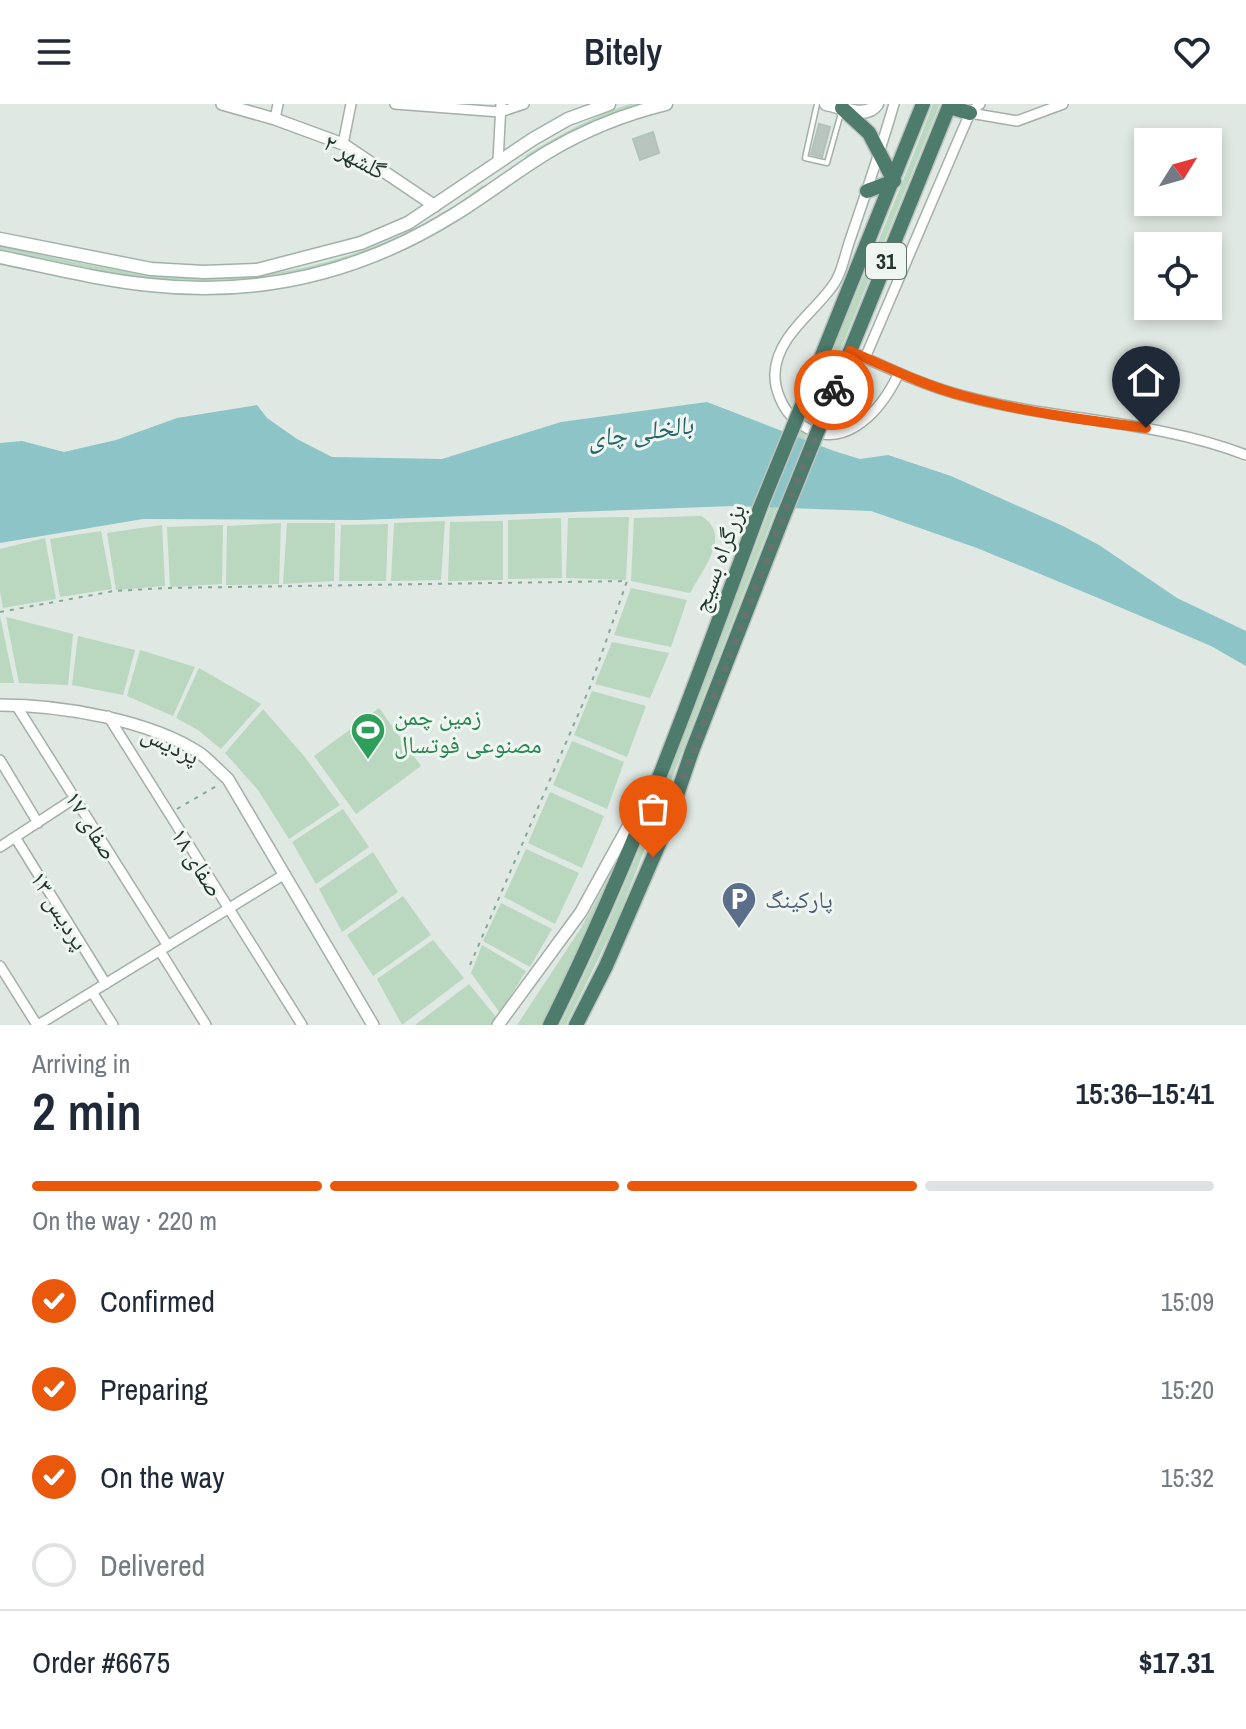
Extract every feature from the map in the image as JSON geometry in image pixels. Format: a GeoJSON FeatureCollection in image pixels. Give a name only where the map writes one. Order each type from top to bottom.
{"type":"FeatureCollection","features":[{"type":"Feature","properties":{"kind":"highway","name":"بزرگراه بسیج"},"geometry":{"type":"LineString","coordinates":[[550,1025],[585,955],[674,744],[760,508],[923,104]]}},
{"type":"Feature","properties":{"kind":"highway"},"geometry":{"type":"LineString","coordinates":[[949,106],[975,108]]}},
{"type":"Feature","properties":{"kind":"highway","name":"بزرگراه بسیج"},"geometry":{"type":"LineString","coordinates":[[576,1025],[606,966],[665,830],[692,751],[783,517],[949,106]]}},
{"type":"Feature","properties":{"kind":"highway"},"geometry":{"type":"LineString","coordinates":[[842,108],[860,122],[894,181],[867,191]]}},
{"type":"Feature","properties":{"kind":"main road"},"geometry":{"type":"LineString","coordinates":[[0,239],[151,269],[204,272],[257,270],[361,243],[408,223],[498,161],[568,119],[609,104]]}},
{"type":"Feature","properties":{"kind":"main road"},"geometry":{"type":"LineString","coordinates":[[0,257],[149,285],[206,289],[258,286],[314,277],[415,238],[550,151],[605,123],[666,104]]}},
{"type":"Feature","properties":{"kind":"main road"},"geometry":{"type":"LineString","coordinates":[[826,104],[864,113],[873,110],[877,104]]}},
{"type":"Feature","properties":{"kind":"main road"},"geometry":{"type":"LineString","coordinates":[[498,161],[508,179]]}},
{"type":"Feature","properties":{"kind":"street","name":"گلشهر ۲"},"geometry":{"type":"LineString","coordinates":[[222,104],[343,144],[435,206]]}},
{"type":"Feature","properties":{"kind":"street"},"geometry":{"type":"LineString","coordinates":[[275,119],[278,104]]}},
{"type":"Feature","properties":{"kind":"street"},"geometry":{"type":"LineString","coordinates":[[343,144],[351,104]]}},
{"type":"Feature","properties":{"kind":"street"},"geometry":{"type":"LineString","coordinates":[[395,104],[501,108],[524,104]]}},
{"type":"Feature","properties":{"kind":"street"},"geometry":{"type":"LineString","coordinates":[[894,104],[834,285],[785,342],[777,358],[774,376],[786,411],[810,430],[825,435],[842,433],[861,424],[889,395],[899,373]]}},
{"type":"Feature","properties":{"kind":"street"},"geometry":{"type":"LineString","coordinates":[[865,358],[975,108],[1017,121],[1063,104]]}},
{"type":"Feature","properties":{"kind":"street"},"geometry":{"type":"LineString","coordinates":[[498,161],[501,108]]}},
{"type":"Feature","properties":{"kind":"street"},"geometry":{"type":"LineString","coordinates":[[850,351],[963,396],[1091,421],[1193,436],[1246,455]]}},
{"type":"Feature","properties":{"kind":"street","name":"پردیس"},"geometry":{"type":"LineString","coordinates":[[0,705],[108,716],[201,754],[228,779],[373,1025]]}},
{"type":"Feature","properties":{"kind":"street","name":"صفای ۱۷"},"geometry":{"type":"LineString","coordinates":[[16,705],[75,798],[206,1025]]}},
{"type":"Feature","properties":{"kind":"street","name":"صفای ۱۸"},"geometry":{"type":"LineString","coordinates":[[108,716],[302,1025]]}},
{"type":"Feature","properties":{"kind":"street"},"geometry":{"type":"LineString","coordinates":[[498,1025],[581,912],[674,744]]}},
{"type":"Feature","properties":{"kind":"street"},"geometry":{"type":"LineString","coordinates":[[0,760],[38,823]]}},
{"type":"Feature","properties":{"kind":"street"},"geometry":{"type":"LineString","coordinates":[[0,847],[75,798]]}},
{"type":"Feature","properties":{"kind":"street","name":"پردیس ۱۳"},"geometry":{"type":"LineString","coordinates":[[15,837],[106,984]]}},
{"type":"Feature","properties":{"kind":"street"},"geometry":{"type":"LineString","coordinates":[[0,966],[37,1025],[285,874]]}},
{"type":"Feature","properties":{"kind":"street"},"geometry":{"type":"LineString","coordinates":[[92,992],[113,1025]]}},
{"type":"Feature","properties":{"kind":"lane"},"geometry":{"type":"LineString","coordinates":[[817,104],[805,158],[827,163],[842,108]]}},
{"type":"Feature","properties":{"kind":"path"},"geometry":{"type":"LineString","coordinates":[[0,612],[114,591],[166,588],[627,581],[590,687],[470,965]]}},
{"type":"Feature","properties":{"kind":"path","name":"صفای ۱۸"},"geometry":{"type":"LineString","coordinates":[[169,814],[228,779]]}},
{"type":"Feature","properties":{"kind":"green space"},"geometry":{"type":"Polygon","coordinates":[[[630,104],[646,104],[523,161],[526,155],[564,133],[630,104]]]}},
{"type":"Feature","properties":{"kind":"green space"},"geometry":{"type":"Polygon","coordinates":[[[933,104],[940,104],[775,512],[618,918],[566,1025],[560,1025],[648,828],[795,443],[933,104]]]}},
{"type":"Feature","properties":{"kind":"green space"},"geometry":{"type":"Polygon","coordinates":[[[483,185],[487,188],[484,191],[400,241],[338,263],[260,280],[207,284],[157,281],[0,252],[0,246],[173,277],[235,277],[273,273],[348,256],[385,242],[452,207],[483,185]]]}},
{"type":"Feature","properties":{"kind":"green space"},"geometry":{"type":"Polygon","coordinates":[[[701,516],[710,524],[715,542],[690,593],[631,581],[634,518],[701,516]]]}},
{"type":"Feature","properties":{"kind":"green space"},"geometry":{"type":"Polygon","coordinates":[[[629,517],[626,580],[566,578],[568,518],[629,517]]]}},
{"type":"Feature","properties":{"kind":"green space"},"geometry":{"type":"Polygon","coordinates":[[[561,518],[562,578],[508,579],[508,520],[561,518]]]}},
{"type":"Feature","properties":{"kind":"green space"},"geometry":{"type":"Polygon","coordinates":[[[445,521],[441,580],[391,581],[394,523],[445,521]]]}},
{"type":"Feature","properties":{"kind":"green space"},"geometry":{"type":"Polygon","coordinates":[[[503,521],[503,580],[448,581],[450,522],[503,521]]]}},
{"type":"Feature","properties":{"kind":"green space"},"geometry":{"type":"Polygon","coordinates":[[[281,523],[279,584],[226,585],[227,526],[281,523]]]}},
{"type":"Feature","properties":{"kind":"green space"},"geometry":{"type":"Polygon","coordinates":[[[287,523],[335,523],[334,581],[283,584],[287,523]]]}},
{"type":"Feature","properties":{"kind":"green space"},"geometry":{"type":"Polygon","coordinates":[[[388,524],[386,581],[339,581],[341,525],[388,524]]]}},
{"type":"Feature","properties":{"kind":"green space"},"geometry":{"type":"Polygon","coordinates":[[[162,525],[165,586],[116,590],[107,533],[162,525]]]}},
{"type":"Feature","properties":{"kind":"green space"},"geometry":{"type":"Polygon","coordinates":[[[223,525],[222,584],[170,587],[167,527],[223,525]]]}},
{"type":"Feature","properties":{"kind":"green space"},"geometry":{"type":"Polygon","coordinates":[[[101,531],[112,589],[60,597],[50,539],[101,531]]]}},
{"type":"Feature","properties":{"kind":"green space"},"geometry":{"type":"Polygon","coordinates":[[[45,538],[56,599],[3,608],[0,549],[45,538]]]}},
{"type":"Feature","properties":{"kind":"green space"},"geometry":{"type":"Polygon","coordinates":[[[631,588],[687,600],[671,647],[614,635],[631,588]]]}},
{"type":"Feature","properties":{"kind":"green space"},"geometry":{"type":"Polygon","coordinates":[[[0,616],[14,683],[0,683],[0,616]]]}},
{"type":"Feature","properties":{"kind":"green space"},"geometry":{"type":"Polygon","coordinates":[[[6,617],[73,634],[68,685],[19,683],[6,617]]]}},
{"type":"Feature","properties":{"kind":"green space"},"geometry":{"type":"Polygon","coordinates":[[[78,636],[135,650],[123,695],[72,685],[78,636]]]}},
{"type":"Feature","properties":{"kind":"green space"},"geometry":{"type":"Polygon","coordinates":[[[612,642],[669,653],[650,698],[595,684],[612,642]]]}},
{"type":"Feature","properties":{"kind":"green space"},"geometry":{"type":"Polygon","coordinates":[[[140,650],[195,667],[173,716],[127,696],[140,650]]]}},
{"type":"Feature","properties":{"kind":"green space"},"geometry":{"type":"Polygon","coordinates":[[[199,668],[261,704],[221,749],[198,730],[176,718],[199,668]]]}},
{"type":"Feature","properties":{"kind":"green space"},"geometry":{"type":"Polygon","coordinates":[[[592,691],[646,706],[627,757],[574,735],[592,691]]]}},
{"type":"Feature","properties":{"kind":"green space","name":"زمین چمن مصنوعی فوتسال"},"geometry":{"type":"Polygon","coordinates":[[[379,708],[421,766],[356,814],[314,756],[379,708]]]}},
{"type":"Feature","properties":{"kind":"green space"},"geometry":{"type":"Polygon","coordinates":[[[263,709],[304,756],[340,805],[289,839],[258,790],[225,753],[263,709]]]}},
{"type":"Feature","properties":{"kind":"green space"},"geometry":{"type":"Polygon","coordinates":[[[572,741],[624,762],[607,809],[553,785],[572,741]]]}},
{"type":"Feature","properties":{"kind":"green space"},"geometry":{"type":"Polygon","coordinates":[[[550,792],[604,816],[582,868],[528,843],[550,792]]]}},
{"type":"Feature","properties":{"kind":"green space"},"geometry":{"type":"Polygon","coordinates":[[[343,809],[369,847],[316,884],[292,842],[343,809]]]}},
{"type":"Feature","properties":{"kind":"green space"},"geometry":{"type":"Polygon","coordinates":[[[526,849],[579,873],[555,924],[504,897],[526,849]]]}},
{"type":"Feature","properties":{"kind":"green space"},"geometry":{"type":"Polygon","coordinates":[[[373,852],[398,892],[342,932],[319,889],[373,852]]]}},
{"type":"Feature","properties":{"kind":"green space"},"geometry":{"type":"Polygon","coordinates":[[[621,855],[586,938],[542,1025],[517,1025],[581,928],[621,855]]]}},
{"type":"Feature","properties":{"kind":"green space"},"geometry":{"type":"Polygon","coordinates":[[[403,896],[431,935],[373,976],[347,935],[403,896]]]}},
{"type":"Feature","properties":{"kind":"green space"},"geometry":{"type":"Polygon","coordinates":[[[501,903],[552,929],[530,967],[483,941],[501,903]]]}},
{"type":"Feature","properties":{"kind":"green space"},"geometry":{"type":"Polygon","coordinates":[[[433,940],[464,978],[402,1025],[377,979],[433,940]]]}},
{"type":"Feature","properties":{"kind":"green space"},"geometry":{"type":"Polygon","coordinates":[[[482,945],[526,971],[500,1013],[471,973],[482,945]]]}},
{"type":"Feature","properties":{"kind":"green space"},"geometry":{"type":"Polygon","coordinates":[[[469,984],[496,1017],[491,1025],[415,1025],[469,984]]]}},
{"type":"Feature","properties":{"kind":"water","name":"بالخلی چای"},"geometry":{"type":"Polygon","coordinates":[[[707,402],[860,459],[888,455],[951,476],[1063,526],[1099,545],[1177,598],[1246,631],[1246,666],[1211,646],[1103,600],[977,548],[871,511],[733,506],[360,520],[143,519],[0,543],[0,443],[22,441],[64,452],[116,440],[177,418],[257,405],[267,418],[297,439],[332,457],[442,459],[561,422],[707,402]]]}},
{"type":"Feature","properties":{"kind":"building"},"geometry":{"type":"Polygon","coordinates":[[[819,124],[830,127],[822,157],[811,154],[819,124]]]}},
{"type":"Feature","properties":{"kind":"building"},"geometry":{"type":"Polygon","coordinates":[[[653,132],[659,153],[640,160],[633,139],[653,132]]]}},
{"type":"Feature","properties":{"kind":"way so far"},"geometry":{"type":"LineString","coordinates":[[653,857],[834,390]]}},
{"type":"Feature","properties":{"kind":"place","name":"زمین چمن مصنوعی فوتسال"},"geometry":{"type":"Point","coordinates":[368,761]}},
{"type":"Feature","properties":{"kind":"place","name":"پارکینگ"},"geometry":{"type":"Point","coordinates":[739,930]}},
{"type":"Feature","properties":{"kind":"route"},"geometry":{"type":"LineString","coordinates":[[834,390],[850,351],[963,396],[1091,421],[1146,428]]}}]}
